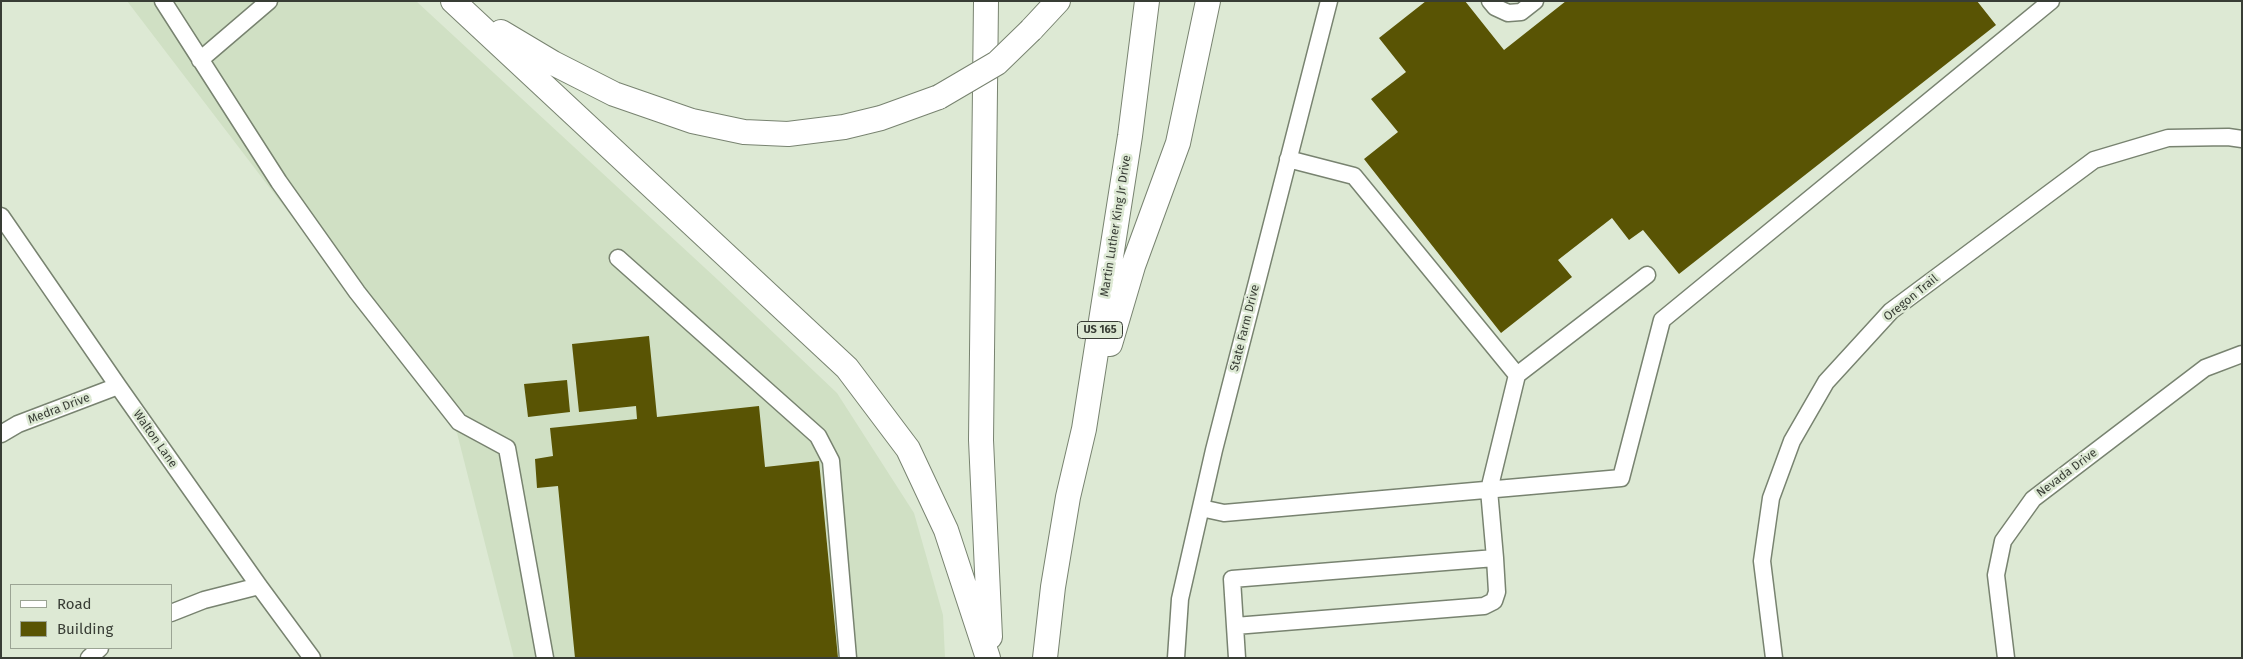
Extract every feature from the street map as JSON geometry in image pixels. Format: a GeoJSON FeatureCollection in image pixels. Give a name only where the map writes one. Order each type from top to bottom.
{"type":"FeatureCollection","features":[{"type":"Feature","properties":{"kind":"highway"},"geometry":{"type":"LineString","coordinates":[[986,1],[981,440],[989,658]]}},
{"type":"Feature","properties":{"kind":"highway"},"geometry":{"type":"LineString","coordinates":[[454,2],[552,64],[614,94],[692,121],[744,132],[788,134],[844,127],[881,118],[939,97],[996,63],[1058,1]]}},
{"type":"Feature","properties":{"kind":"highway","name":"Martin Luther King Jr Drive"},"geometry":{"type":"LineString","coordinates":[[1046,658],[1054,578],[1068,497],[1084,429],[1130,136],[1147,1]]}},
{"type":"Feature","properties":{"kind":"highway"},"geometry":{"type":"LineString","coordinates":[[1084,429],[1133,266],[1178,143],[1208,1]]}},
{"type":"Feature","properties":{"kind":"highway"},"geometry":{"type":"LineString","coordinates":[[1199,48],[1215,1]]}},
{"type":"Feature","properties":{"kind":"highway"},"geometry":{"type":"LineString","coordinates":[[454,2],[847,368],[908,449],[946,530],[989,658]]}},
{"type":"Feature","properties":{"kind":"street"},"geometry":{"type":"LineString","coordinates":[[163,1],[279,182],[357,292],[459,422],[507,448],[544,658]]}},
{"type":"Feature","properties":{"kind":"street"},"geometry":{"type":"LineString","coordinates":[[200,60],[269,1]]}},
{"type":"Feature","properties":{"kind":"street","name":"State Farm Drive"},"geometry":{"type":"LineString","coordinates":[[1176,658],[1180,599],[1201,508],[1329,1]]}},
{"type":"Feature","properties":{"kind":"street"},"geometry":{"type":"LineString","coordinates":[[1490,1],[1495,7],[1508,13],[1521,12],[1535,1]]}},
{"type":"Feature","properties":{"kind":"street"},"geometry":{"type":"LineString","coordinates":[[1201,508],[1224,514],[1621,478],[1662,320],[2051,1]]}},
{"type":"Feature","properties":{"kind":"street","name":"Oregon Trail"},"geometry":{"type":"LineString","coordinates":[[1774,658],[1762,562],[1771,498],[1792,441],[1826,382],[1891,311],[2094,160],[2168,138],[2228,137],[2242,139]]}},
{"type":"Feature","properties":{"kind":"street"},"geometry":{"type":"LineString","coordinates":[[1288,159],[1354,176],[1517,375]]}},
{"type":"Feature","properties":{"kind":"street","name":"Walton Lane"},"geometry":{"type":"LineString","coordinates":[[1,216],[118,386],[312,658]]}},
{"type":"Feature","properties":{"kind":"street"},"geometry":{"type":"LineString","coordinates":[[618,258],[818,436],[831,461],[848,658]]}},
{"type":"Feature","properties":{"kind":"street"},"geometry":{"type":"LineString","coordinates":[[1235,626],[1484,606],[1494,601],[1497,592],[1489,490],[1517,375],[1647,275]]}},
{"type":"Feature","properties":{"kind":"street","name":"Nevada Drive"},"geometry":{"type":"LineString","coordinates":[[2006,658],[1996,575],[2003,541],[2032,499],[2204,368],[2242,354]]}},
{"type":"Feature","properties":{"kind":"street","name":"Medra Drive"},"geometry":{"type":"LineString","coordinates":[[1,434],[27,421],[118,386]]}},
{"type":"Feature","properties":{"kind":"street"},"geometry":{"type":"LineString","coordinates":[[1237,658],[1232,579],[1495,558]]}},
{"type":"Feature","properties":{"kind":"street"},"geometry":{"type":"LineString","coordinates":[[172,613],[204,600],[259,586]]}},
{"type":"Feature","properties":{"kind":"street"},"geometry":{"type":"LineString","coordinates":[[89,658],[99,649]]}},
{"type":"Feature","properties":{"kind":"shaded area"},"geometry":{"type":"Polygon","coordinates":[[[127,1],[416,1],[718,280],[837,393],[914,513],[943,615],[945,658],[514,658],[457,433],[127,1]]]}},
{"type":"Feature","properties":{"kind":"building"},"geometry":{"type":"Polygon","coordinates":[[[1426,1],[1465,1],[1504,50],[1566,1],[1977,1],[1996,25],[1679,274],[1643,230],[1629,240],[1612,218],[1558,260],[1572,277],[1501,333],[1364,159],[1398,132],[1371,99],[1406,72],[1379,38],[1426,1]]]}},
{"type":"Feature","properties":{"kind":"building"},"geometry":{"type":"Polygon","coordinates":[[[649,336],[657,417],[759,406],[765,467],[819,461],[838,658],[575,658],[558,486],[537,488],[535,459],[553,456],[550,428],[637,419],[636,406],[579,412],[572,344],[649,336]]]}},
{"type":"Feature","properties":{"kind":"building"},"geometry":{"type":"Polygon","coordinates":[[[567,380],[570,412],[528,417],[524,384],[567,380]]]}}]}
